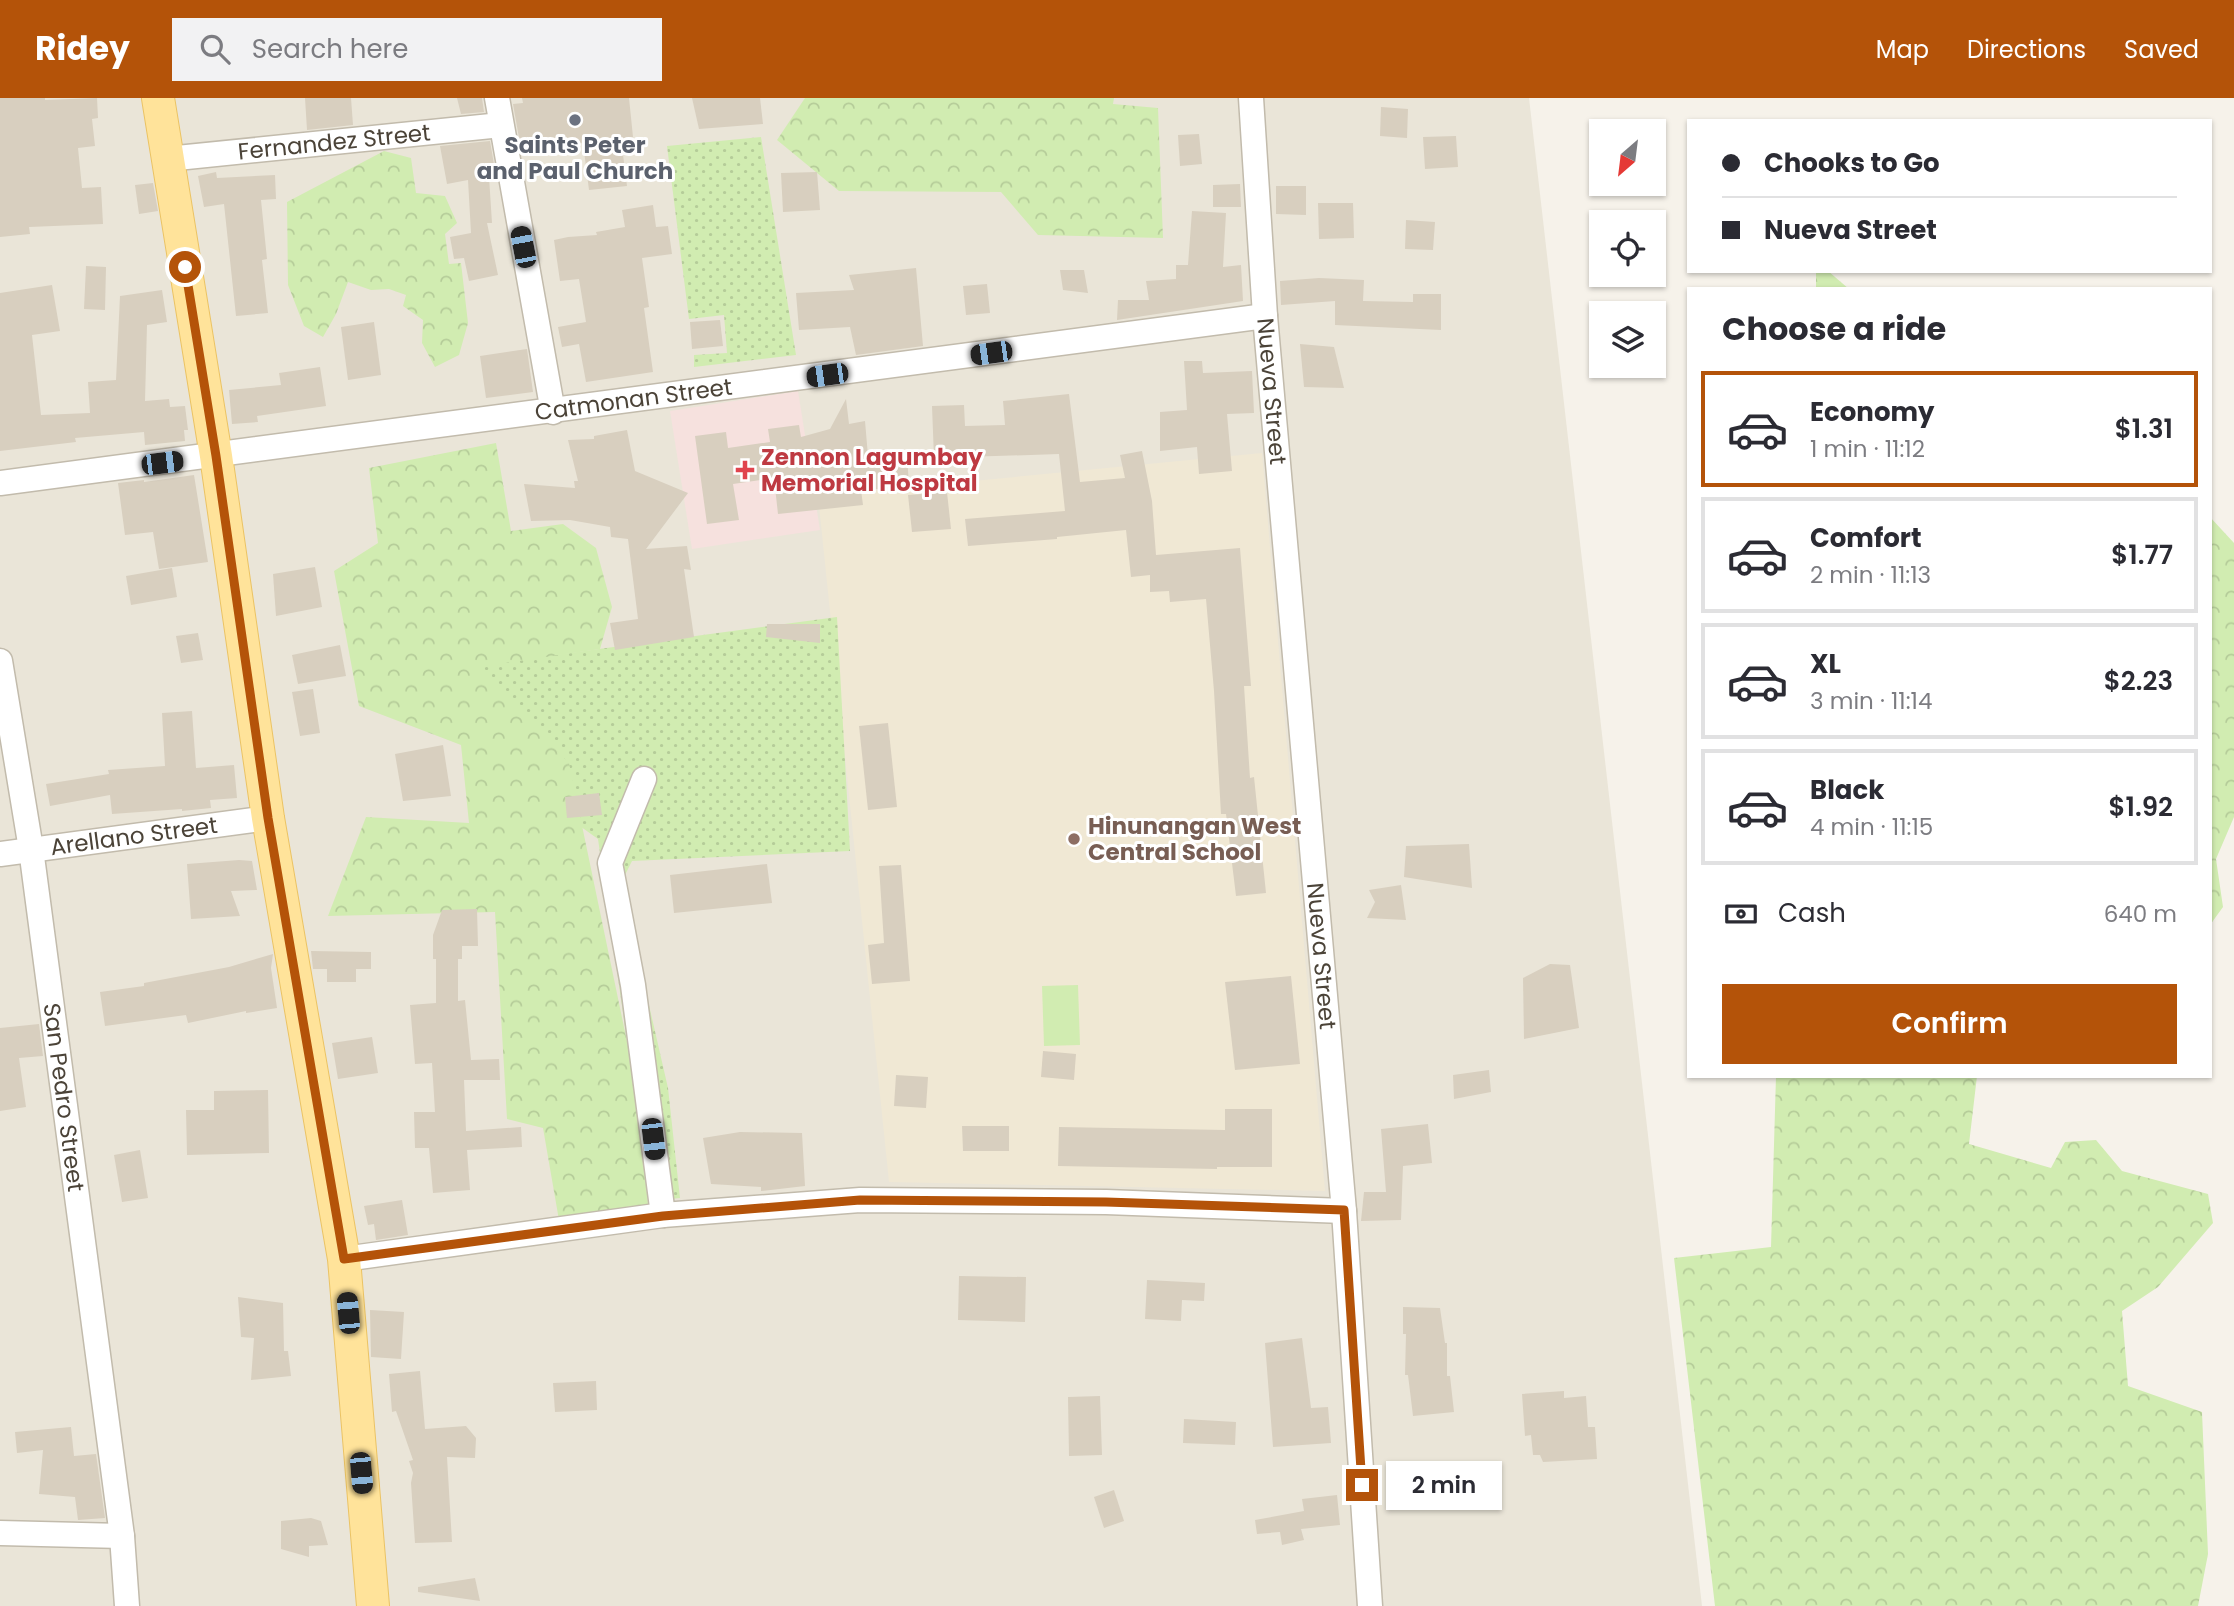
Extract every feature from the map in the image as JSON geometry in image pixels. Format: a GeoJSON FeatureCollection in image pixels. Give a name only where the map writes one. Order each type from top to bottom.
{"type":"FeatureCollection","features":[{"type":"Feature","properties":{"kind":"main road"},"geometry":{"type":"LineString","coordinates":[[158,98],[216,456],[268,818],[344,1259],[373,1606]]}},
{"type":"Feature","properties":{"kind":"street"},"geometry":{"type":"LineString","coordinates":[[497,98],[554,412]]}},
{"type":"Feature","properties":{"kind":"street","name":"Nueva Street"},"geometry":{"type":"LineString","coordinates":[[1251,98],[1265,316],[1344,1210],[1370,1606]]}},
{"type":"Feature","properties":{"kind":"street","name":"Fernandez Street"},"geometry":{"type":"LineString","coordinates":[[167,159],[501,125]]}},
{"type":"Feature","properties":{"kind":"street","name":"Catmonan Street"},"geometry":{"type":"LineString","coordinates":[[0,483],[554,412],[1265,316]]}},
{"type":"Feature","properties":{"kind":"street","name":"San Pedro Street"},"geometry":{"type":"LineString","coordinates":[[0,661],[31,849],[122,1536],[127,1606]]}},
{"type":"Feature","properties":{"kind":"street"},"geometry":{"type":"LineString","coordinates":[[644,779],[610,863],[633,985],[663,1216]]}},
{"type":"Feature","properties":{"kind":"street","name":"Arellano Street"},"geometry":{"type":"LineString","coordinates":[[0,854],[268,818]]}},
{"type":"Feature","properties":{"kind":"street"},"geometry":{"type":"LineString","coordinates":[[344,1259],[663,1216],[860,1200],[1106,1202],[1344,1210]]}},
{"type":"Feature","properties":{"kind":"street"},"geometry":{"type":"LineString","coordinates":[[0,1533],[122,1536]]}},
{"type":"Feature","properties":{"kind":"shaded area"},"geometry":{"type":"Polygon","coordinates":[[[0,98],[1529,98],[1702,1606],[0,1606],[0,98]]]}},
{"type":"Feature","properties":{"kind":"shaded area","name":"Zennon Lagumbay Memorial Hospital"},"geometry":{"type":"Polygon","coordinates":[[[798,391],[820,530],[692,549],[670,411],[798,391]]]}},
{"type":"Feature","properties":{"kind":"shaded area","name":"Hinunangan West Central School"},"geometry":{"type":"Polygon","coordinates":[[[1262,453],[1325,1191],[889,1182],[818,496],[1262,453]]]}},
{"type":"Feature","properties":{"kind":"green space"},"geometry":{"type":"Polygon","coordinates":[[[805,98],[1114,98],[1113,104],[1158,108],[1163,238],[1038,235],[1001,192],[839,191],[777,140],[805,98]]]}},
{"type":"Feature","properties":{"kind":"green space"},"geometry":{"type":"Polygon","coordinates":[[[761,137],[796,355],[694,367],[694,355],[727,353],[724,315],[689,319],[667,146],[761,137]]]}},
{"type":"Feature","properties":{"kind":"green space"},"geometry":{"type":"Polygon","coordinates":[[[384,151],[411,158],[416,193],[445,196],[457,223],[445,234],[449,264],[461,263],[468,323],[459,355],[435,367],[422,343],[423,320],[403,306],[406,295],[389,289],[371,290],[348,282],[336,314],[323,337],[304,326],[288,285],[287,202],[384,151]]]}},
{"type":"Feature","properties":{"kind":"green space"},"geometry":{"type":"Polygon","coordinates":[[[1816,273],[1830,273],[1847,287],[1816,287],[1816,273]]]}},
{"type":"Feature","properties":{"kind":"green space"},"geometry":{"type":"Polygon","coordinates":[[[496,443],[511,531],[563,524],[596,548],[612,607],[600,649],[477,667],[569,763],[635,1080],[648,1204],[560,1226],[543,1128],[507,1119],[495,912],[328,916],[366,817],[469,823],[461,745],[359,706],[334,571],[378,543],[369,468],[496,443]]]}},
{"type":"Feature","properties":{"kind":"green space"},"geometry":{"type":"Polygon","coordinates":[[[2212,519],[2234,543],[2234,817],[2216,859],[2223,907],[2212,922],[2212,519]]]}},
{"type":"Feature","properties":{"kind":"green space"},"geometry":{"type":"Polygon","coordinates":[[[837,617],[850,851],[632,861],[621,883],[668,1088],[680,1198],[650,1201],[598,839],[504,772],[473,666],[837,617]]]}},
{"type":"Feature","properties":{"kind":"green space"},"geometry":{"type":"Polygon","coordinates":[[[1078,985],[1080,1045],[1044,1046],[1042,986],[1078,985]]]}},
{"type":"Feature","properties":{"kind":"green space"},"geometry":{"type":"Polygon","coordinates":[[[1776,1078],[1977,1078],[1969,1144],[2051,1168],[2065,1142],[2096,1140],[2122,1171],[2208,1194],[2213,1223],[2158,1287],[2122,1311],[2128,1386],[2202,1412],[2208,1554],[2198,1606],[1715,1606],[1674,1258],[1771,1247],[1776,1078]]]}},
{"type":"Feature","properties":{"kind":"building"},"geometry":{"type":"Polygon","coordinates":[[[0,98],[97,98],[98,118],[92,119],[95,146],[78,148],[82,188],[101,187],[103,224],[29,227],[30,234],[0,237],[0,98]]]}},
{"type":"Feature","properties":{"kind":"building"},"geometry":{"type":"Polygon","coordinates":[[[305,98],[351,98],[353,125],[307,130],[305,98]]]}},
{"type":"Feature","properties":{"kind":"building"},"geometry":{"type":"Polygon","coordinates":[[[457,98],[482,98],[484,112],[461,114],[457,98]]]}},
{"type":"Feature","properties":{"kind":"building","name":"Saints Peter and Paul Church"},"geometry":{"type":"Polygon","coordinates":[[[522,98],[629,98],[633,137],[621,139],[627,186],[589,190],[583,143],[521,149],[513,104],[523,103],[522,98]]]}},
{"type":"Feature","properties":{"kind":"building"},"geometry":{"type":"Polygon","coordinates":[[[692,98],[760,98],[763,124],[699,129],[692,98]]]}},
{"type":"Feature","properties":{"kind":"building"},"geometry":{"type":"Polygon","coordinates":[[[1381,107],[1408,109],[1407,138],[1380,136],[1381,107]]]}},
{"type":"Feature","properties":{"kind":"building"},"geometry":{"type":"Polygon","coordinates":[[[1199,134],[1202,164],[1180,166],[1178,135],[1199,134]]]}},
{"type":"Feature","properties":{"kind":"building"},"geometry":{"type":"Polygon","coordinates":[[[1456,136],[1458,167],[1425,169],[1423,137],[1456,136]]]}},
{"type":"Feature","properties":{"kind":"building"},"geometry":{"type":"Polygon","coordinates":[[[490,141],[496,176],[489,177],[492,223],[487,223],[498,275],[469,281],[464,258],[454,259],[450,237],[471,233],[468,180],[447,184],[440,146],[490,141]]]}},
{"type":"Feature","properties":{"kind":"building"},"geometry":{"type":"Polygon","coordinates":[[[216,172],[217,178],[275,175],[276,199],[261,200],[267,259],[262,260],[268,313],[236,316],[224,204],[204,207],[198,176],[216,172]]]}},
{"type":"Feature","properties":{"kind":"building"},"geometry":{"type":"Polygon","coordinates":[[[817,172],[820,210],[783,212],[781,173],[817,172]]]}},
{"type":"Feature","properties":{"kind":"building"},"geometry":{"type":"Polygon","coordinates":[[[153,183],[158,211],[139,214],[135,185],[153,183]]]}},
{"type":"Feature","properties":{"kind":"building"},"geometry":{"type":"Polygon","coordinates":[[[1240,184],[1241,207],[1213,207],[1213,185],[1240,184]]]}},
{"type":"Feature","properties":{"kind":"building"},"geometry":{"type":"Polygon","coordinates":[[[1276,186],[1306,186],[1306,215],[1276,214],[1276,186]]]}},
{"type":"Feature","properties":{"kind":"building"},"geometry":{"type":"Polygon","coordinates":[[[1318,203],[1353,203],[1354,238],[1319,239],[1318,203]]]}},
{"type":"Feature","properties":{"kind":"building"},"geometry":{"type":"Polygon","coordinates":[[[653,205],[656,227],[668,226],[672,254],[642,258],[649,307],[644,308],[653,372],[586,382],[579,344],[562,347],[558,327],[586,322],[579,279],[560,281],[554,240],[597,235],[596,232],[625,227],[622,210],[653,205]]]}},
{"type":"Feature","properties":{"kind":"building"},"geometry":{"type":"Polygon","coordinates":[[[1192,211],[1226,213],[1223,267],[1241,265],[1243,301],[1117,320],[1118,300],[1149,300],[1146,281],[1176,279],[1176,265],[1188,265],[1192,211]]]}},
{"type":"Feature","properties":{"kind":"building"},"geometry":{"type":"Polygon","coordinates":[[[1406,220],[1435,222],[1433,250],[1405,249],[1406,220]]]}},
{"type":"Feature","properties":{"kind":"building"},"geometry":{"type":"Polygon","coordinates":[[[86,266],[106,267],[105,310],[84,309],[86,266]]]}},
{"type":"Feature","properties":{"kind":"building"},"geometry":{"type":"Polygon","coordinates":[[[916,268],[923,346],[856,355],[850,327],[799,330],[796,293],[854,290],[849,275],[916,268]]]}},
{"type":"Feature","properties":{"kind":"building"},"geometry":{"type":"Polygon","coordinates":[[[1060,270],[1084,270],[1088,293],[1063,290],[1060,270]]]}},
{"type":"Feature","properties":{"kind":"building"},"geometry":{"type":"Polygon","coordinates":[[[1319,278],[1364,280],[1363,301],[1413,302],[1413,294],[1441,294],[1441,330],[1335,325],[1335,301],[1281,305],[1280,281],[1319,278]]]}},
{"type":"Feature","properties":{"kind":"building"},"geometry":{"type":"Polygon","coordinates":[[[987,284],[990,313],[966,315],[963,286],[987,284]]]}},
{"type":"Feature","properties":{"kind":"building"},"geometry":{"type":"Polygon","coordinates":[[[52,285],[60,331],[32,335],[41,415],[90,413],[88,382],[116,380],[120,296],[162,290],[167,322],[147,325],[145,401],[169,399],[170,407],[185,406],[188,430],[184,430],[185,441],[145,445],[144,432],[75,438],[76,442],[0,451],[0,293],[52,285]]]}},
{"type":"Feature","properties":{"kind":"building"},"geometry":{"type":"Polygon","coordinates":[[[720,320],[723,346],[692,349],[690,322],[720,320]]]}},
{"type":"Feature","properties":{"kind":"building"},"geometry":{"type":"Polygon","coordinates":[[[374,322],[381,375],[348,380],[341,327],[374,322]]]}},
{"type":"Feature","properties":{"kind":"building"},"geometry":{"type":"Polygon","coordinates":[[[1300,344],[1334,347],[1344,388],[1304,387],[1300,344]]]}},
{"type":"Feature","properties":{"kind":"building"},"geometry":{"type":"Polygon","coordinates":[[[527,349],[533,392],[486,398],[480,356],[527,349]]]}},
{"type":"Feature","properties":{"kind":"building"},"geometry":{"type":"Polygon","coordinates":[[[1184,361],[1202,361],[1203,373],[1252,371],[1254,413],[1227,414],[1232,471],[1199,474],[1197,447],[1160,451],[1160,412],[1187,410],[1184,361]]]}},
{"type":"Feature","properties":{"kind":"building"},"geometry":{"type":"Polygon","coordinates":[[[320,367],[326,406],[257,416],[258,422],[232,424],[229,390],[281,385],[279,373],[320,367]]]}},
{"type":"Feature","properties":{"kind":"building"},"geometry":{"type":"Polygon","coordinates":[[[1069,394],[1080,482],[1125,478],[1120,455],[1142,451],[1152,501],[1156,555],[1240,548],[1251,686],[1244,686],[1250,778],[1254,777],[1266,893],[1236,896],[1226,814],[1221,814],[1206,599],[1170,602],[1169,591],[1150,592],[1150,575],[1131,577],[1126,530],[968,546],[965,519],[1065,511],[1059,454],[934,458],[932,406],[964,405],[965,426],[1005,425],[1003,401],[1069,394]]]}},
{"type":"Feature","properties":{"kind":"building"},"geometry":{"type":"Polygon","coordinates":[[[846,399],[849,424],[865,421],[868,456],[907,453],[909,487],[861,490],[863,505],[778,514],[774,478],[733,484],[739,520],[707,524],[695,436],[726,432],[728,448],[770,442],[768,429],[799,425],[801,437],[830,429],[846,399]]]}},
{"type":"Feature","properties":{"kind":"building"},"geometry":{"type":"Polygon","coordinates":[[[627,430],[635,471],[688,493],[646,549],[687,546],[691,570],[684,569],[694,637],[615,650],[610,623],[638,619],[628,539],[611,537],[610,527],[570,520],[531,521],[524,484],[575,488],[574,481],[578,481],[568,440],[594,439],[594,436],[627,430]]]}},
{"type":"Feature","properties":{"kind":"building"},"geometry":{"type":"Polygon","coordinates":[[[194,475],[208,562],[159,569],[153,532],[125,535],[118,483],[194,475]]]}},
{"type":"Feature","properties":{"kind":"building"},"geometry":{"type":"Polygon","coordinates":[[[947,492],[951,529],[912,532],[908,495],[947,492]]]}},
{"type":"Feature","properties":{"kind":"building"},"geometry":{"type":"Polygon","coordinates":[[[315,567],[322,607],[276,616],[273,574],[315,567]]]}},
{"type":"Feature","properties":{"kind":"building"},"geometry":{"type":"Polygon","coordinates":[[[172,568],[177,597],[131,605],[126,576],[172,568]]]}},
{"type":"Feature","properties":{"kind":"building"},"geometry":{"type":"Polygon","coordinates":[[[767,624],[820,624],[820,643],[766,637],[767,624]]]}},
{"type":"Feature","properties":{"kind":"building"},"geometry":{"type":"Polygon","coordinates":[[[198,633],[203,660],[181,663],[176,636],[198,633]]]}},
{"type":"Feature","properties":{"kind":"building"},"geometry":{"type":"Polygon","coordinates":[[[340,645],[346,676],[298,684],[292,655],[340,645]]]}},
{"type":"Feature","properties":{"kind":"building"},"geometry":{"type":"Polygon","coordinates":[[[313,689],[320,733],[300,736],[292,692],[313,689]]]}},
{"type":"Feature","properties":{"kind":"building"},"geometry":{"type":"Polygon","coordinates":[[[192,711],[196,768],[234,765],[237,798],[210,800],[211,808],[112,814],[110,795],[50,806],[46,784],[109,774],[108,770],[165,766],[162,713],[192,711]]]}},
{"type":"Feature","properties":{"kind":"building"},"geometry":{"type":"Polygon","coordinates":[[[888,723],[897,807],[868,810],[859,726],[888,723]]]}},
{"type":"Feature","properties":{"kind":"building"},"geometry":{"type":"Polygon","coordinates":[[[443,745],[451,796],[403,801],[395,754],[443,745]]]}},
{"type":"Feature","properties":{"kind":"building"},"geometry":{"type":"Polygon","coordinates":[[[599,793],[602,815],[567,818],[565,797],[599,793]]]}},
{"type":"Feature","properties":{"kind":"building"},"geometry":{"type":"Polygon","coordinates":[[[1469,844],[1472,888],[1404,877],[1406,846],[1469,844]]]}},
{"type":"Feature","properties":{"kind":"building"},"geometry":{"type":"Polygon","coordinates":[[[252,861],[257,890],[231,891],[240,916],[191,919],[187,864],[252,861]]]}},
{"type":"Feature","properties":{"kind":"building"},"geometry":{"type":"Polygon","coordinates":[[[767,864],[772,903],[674,913],[670,875],[767,864]]]}},
{"type":"Feature","properties":{"kind":"building"},"geometry":{"type":"Polygon","coordinates":[[[901,865],[910,981],[872,984],[868,945],[884,943],[879,866],[901,865]]]}},
{"type":"Feature","properties":{"kind":"building"},"geometry":{"type":"Polygon","coordinates":[[[1401,885],[1406,920],[1367,918],[1375,902],[1369,890],[1401,885]]]}},
{"type":"Feature","properties":{"kind":"building"},"geometry":{"type":"Polygon","coordinates":[[[477,909],[478,946],[462,946],[462,959],[458,959],[458,1001],[465,1000],[471,1060],[499,1059],[500,1080],[464,1080],[466,1131],[521,1127],[522,1147],[467,1150],[470,1190],[433,1193],[429,1148],[415,1148],[414,1112],[435,1112],[432,1063],[415,1064],[410,1005],[436,1003],[433,935],[442,910],[477,909]]]}},
{"type":"Feature","properties":{"kind":"building"},"geometry":{"type":"Polygon","coordinates":[[[311,951],[371,952],[371,969],[356,969],[356,982],[327,982],[327,969],[313,969],[311,951]]]}},
{"type":"Feature","properties":{"kind":"building"},"geometry":{"type":"Polygon","coordinates":[[[273,954],[271,968],[277,1008],[246,1011],[188,1023],[186,1015],[105,1026],[100,992],[144,986],[144,983],[229,967],[273,954]]]}},
{"type":"Feature","properties":{"kind":"building"},"geometry":{"type":"Polygon","coordinates":[[[1550,964],[1570,965],[1579,1028],[1524,1039],[1523,978],[1550,964]]]}},
{"type":"Feature","properties":{"kind":"building"},"geometry":{"type":"Polygon","coordinates":[[[1291,976],[1300,1064],[1235,1070],[1225,982],[1291,976]]]}},
{"type":"Feature","properties":{"kind":"building"},"geometry":{"type":"Polygon","coordinates":[[[39,1024],[43,1056],[19,1058],[26,1107],[0,1111],[0,1028],[39,1024]]]}},
{"type":"Feature","properties":{"kind":"building"},"geometry":{"type":"Polygon","coordinates":[[[372,1037],[378,1073],[338,1079],[332,1043],[372,1037]]]}},
{"type":"Feature","properties":{"kind":"building"},"geometry":{"type":"Polygon","coordinates":[[[1043,1051],[1076,1054],[1074,1080],[1041,1077],[1043,1051]]]}},
{"type":"Feature","properties":{"kind":"building"},"geometry":{"type":"Polygon","coordinates":[[[1489,1070],[1491,1092],[1454,1099],[1453,1075],[1489,1070]]]}},
{"type":"Feature","properties":{"kind":"building"},"geometry":{"type":"Polygon","coordinates":[[[896,1075],[928,1077],[926,1108],[894,1106],[896,1075]]]}},
{"type":"Feature","properties":{"kind":"building"},"geometry":{"type":"Polygon","coordinates":[[[268,1090],[269,1153],[187,1155],[186,1110],[214,1110],[214,1091],[268,1090]]]}},
{"type":"Feature","properties":{"kind":"building"},"geometry":{"type":"Polygon","coordinates":[[[1225,1109],[1272,1109],[1272,1167],[1217,1169],[1058,1166],[1059,1127],[1225,1130],[1225,1109]]]}},
{"type":"Feature","properties":{"kind":"building"},"geometry":{"type":"Polygon","coordinates":[[[1428,1124],[1432,1163],[1403,1166],[1401,1220],[1361,1221],[1364,1192],[1386,1192],[1381,1129],[1428,1124]]]}},
{"type":"Feature","properties":{"kind":"building"},"geometry":{"type":"Polygon","coordinates":[[[962,1126],[1009,1126],[1009,1151],[963,1151],[962,1126]]]}},
{"type":"Feature","properties":{"kind":"building"},"geometry":{"type":"Polygon","coordinates":[[[740,1132],[802,1133],[805,1186],[761,1191],[761,1187],[711,1184],[703,1138],[740,1132]]]}},
{"type":"Feature","properties":{"kind":"building"},"geometry":{"type":"Polygon","coordinates":[[[140,1150],[148,1198],[122,1202],[114,1155],[140,1150]]]}},
{"type":"Feature","properties":{"kind":"building"},"geometry":{"type":"Polygon","coordinates":[[[402,1200],[408,1235],[376,1240],[374,1224],[368,1225],[364,1206],[402,1200]]]}},
{"type":"Feature","properties":{"kind":"building"},"geometry":{"type":"Polygon","coordinates":[[[959,1276],[1026,1277],[1025,1322],[958,1320],[959,1276]]]}},
{"type":"Feature","properties":{"kind":"building"},"geometry":{"type":"Polygon","coordinates":[[[1147,1280],[1205,1283],[1204,1301],[1182,1300],[1181,1321],[1145,1319],[1147,1280]]]}},
{"type":"Feature","properties":{"kind":"building"},"geometry":{"type":"Polygon","coordinates":[[[238,1297],[283,1303],[284,1351],[288,1351],[291,1376],[251,1380],[254,1338],[241,1337],[238,1297]]]}},
{"type":"Feature","properties":{"kind":"building"},"geometry":{"type":"Polygon","coordinates":[[[1403,1307],[1440,1308],[1447,1343],[1447,1376],[1450,1376],[1454,1412],[1413,1416],[1408,1375],[1405,1375],[1406,1334],[1403,1334],[1403,1307]]]}},
{"type":"Feature","properties":{"kind":"building"},"geometry":{"type":"Polygon","coordinates":[[[370,1310],[404,1312],[401,1359],[371,1357],[370,1310]]]}},
{"type":"Feature","properties":{"kind":"building"},"geometry":{"type":"Polygon","coordinates":[[[1302,1338],[1311,1408],[1328,1407],[1331,1443],[1273,1447],[1265,1343],[1302,1338]]]}},
{"type":"Feature","properties":{"kind":"building"},"geometry":{"type":"Polygon","coordinates":[[[420,1371],[425,1429],[466,1426],[476,1438],[475,1458],[447,1457],[452,1542],[415,1543],[411,1483],[413,1473],[409,1461],[413,1460],[396,1411],[392,1412],[389,1374],[420,1371]]]}},
{"type":"Feature","properties":{"kind":"building"},"geometry":{"type":"Polygon","coordinates":[[[596,1381],[597,1410],[555,1412],[553,1383],[596,1381]]]}},
{"type":"Feature","properties":{"kind":"building"},"geometry":{"type":"Polygon","coordinates":[[[1564,1391],[1564,1398],[1586,1396],[1588,1427],[1595,1427],[1597,1459],[1543,1462],[1540,1455],[1533,1455],[1531,1435],[1525,1436],[1522,1394],[1564,1391]]]}},
{"type":"Feature","properties":{"kind":"building"},"geometry":{"type":"Polygon","coordinates":[[[1100,1396],[1102,1455],[1069,1456],[1068,1397],[1100,1396]]]}},
{"type":"Feature","properties":{"kind":"building"},"geometry":{"type":"Polygon","coordinates":[[[1184,1419],[1236,1422],[1235,1445],[1183,1443],[1184,1419]]]}},
{"type":"Feature","properties":{"kind":"building"},"geometry":{"type":"Polygon","coordinates":[[[71,1427],[74,1456],[96,1454],[105,1518],[78,1520],[75,1497],[39,1494],[43,1450],[17,1453],[15,1432],[71,1427]]]}},
{"type":"Feature","properties":{"kind":"building"},"geometry":{"type":"Polygon","coordinates":[[[1114,1490],[1124,1521],[1104,1528],[1094,1497],[1114,1490]]]}},
{"type":"Feature","properties":{"kind":"building"},"geometry":{"type":"Polygon","coordinates":[[[1337,1495],[1340,1525],[1301,1529],[1304,1540],[1282,1545],[1280,1532],[1257,1534],[1255,1520],[1304,1511],[1302,1499],[1337,1495]]]}},
{"type":"Feature","properties":{"kind":"building"},"geometry":{"type":"Polygon","coordinates":[[[311,1518],[321,1521],[328,1545],[309,1546],[309,1557],[281,1549],[281,1521],[311,1518]]]}},
{"type":"Feature","properties":{"kind":"building"},"geometry":{"type":"Polygon","coordinates":[[[475,1578],[480,1601],[418,1592],[418,1587],[475,1578]]]}},
{"type":"Feature","properties":{"kind":"place","name":"Saints Peter and Paul Church"},"geometry":{"type":"Point","coordinates":[575,120]}},
{"type":"Feature","properties":{"kind":"place","name":"Zennon Lagumbay Memorial Hospital"},"geometry":{"type":"Point","coordinates":[745,470]}},
{"type":"Feature","properties":{"kind":"place","name":"Hinunangan West Central School"},"geometry":{"type":"Point","coordinates":[1074,839]}},
{"type":"Feature","properties":{"kind":"route"},"geometry":{"type":"LineString","coordinates":[[185,267],[216,456],[268,818],[344,1259],[663,1216],[860,1200],[1106,1202],[1344,1210],[1362,1485]]}}]}
